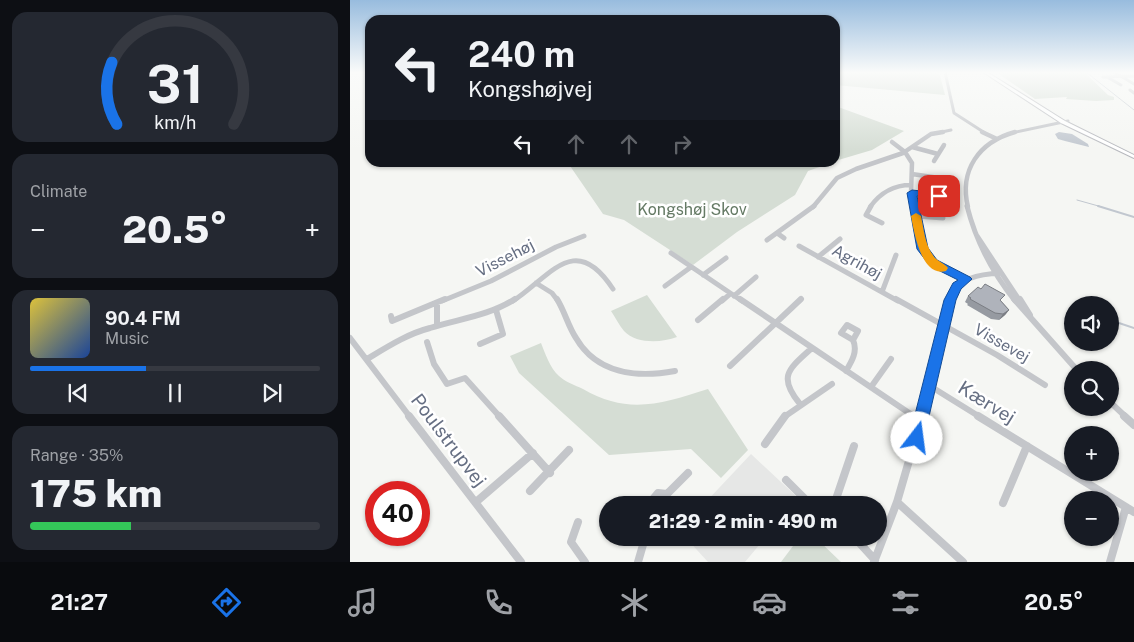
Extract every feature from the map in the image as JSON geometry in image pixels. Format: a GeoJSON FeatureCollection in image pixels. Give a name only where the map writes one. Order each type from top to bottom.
{"type":"FeatureCollection","features":[{"type":"Feature","properties":{"kind":"main road"},"geometry":{"type":"LineString","coordinates":[[1024,98],[1057,120],[1056,123]]}},
{"type":"Feature","properties":{"kind":"main road"},"geometry":{"type":"LineString","coordinates":[[1028,98],[1068,123],[1114,147]]}},
{"type":"Feature","properties":{"kind":"main road"},"geometry":{"type":"LineString","coordinates":[[1039,108],[1134,157]]}},
{"type":"Feature","properties":{"kind":"street"},"geometry":{"type":"LineString","coordinates":[[951,98],[954,112],[973,127],[997,139]]}},
{"type":"Feature","properties":{"kind":"street"},"geometry":{"type":"LineString","coordinates":[[1068,123],[1056,123],[1015,132],[983,147],[974,156],[967,173],[965,194],[973,230],[1022,312],[1069,361]]}},
{"type":"Feature","properties":{"kind":"street"},"geometry":{"type":"LineString","coordinates":[[1048,125],[1068,123]]}},
{"type":"Feature","properties":{"kind":"street"},"geometry":{"type":"LineString","coordinates":[[767,240],[816,205],[828,187],[837,178],[856,169],[905,152],[931,134],[950,130]]}},
{"type":"Feature","properties":{"kind":"street"},"geometry":{"type":"LineString","coordinates":[[892,142],[905,152],[912,163],[912,193],[923,249],[926,255],[934,263],[966,279]]}},
{"type":"Feature","properties":{"kind":"street"},"geometry":{"type":"LineString","coordinates":[[934,161],[944,145]]}},
{"type":"Feature","properties":{"kind":"street"},"geometry":{"type":"LineString","coordinates":[[912,147],[938,154]]}},
{"type":"Feature","properties":{"kind":"street"},"geometry":{"type":"LineString","coordinates":[[912,174],[939,178]]}},
{"type":"Feature","properties":{"kind":"street"},"geometry":{"type":"LineString","coordinates":[[866,215],[872,202],[879,196],[900,186],[911,185]]}},
{"type":"Feature","properties":{"kind":"street"},"geometry":{"type":"LineString","coordinates":[[912,193],[939,196]]}},
{"type":"Feature","properties":{"kind":"street"},"geometry":{"type":"LineString","coordinates":[[860,211],[882,223]]}},
{"type":"Feature","properties":{"kind":"street"},"geometry":{"type":"LineString","coordinates":[[916,216],[943,218]]}},
{"type":"Feature","properties":{"kind":"street"},"geometry":{"type":"LineString","coordinates":[[776,234],[784,238]]}},
{"type":"Feature","properties":{"kind":"street","name":"Vissehøj"},"geometry":{"type":"LineString","coordinates":[[390,316],[392,321],[491,281],[556,247],[584,236]]}},
{"type":"Feature","properties":{"kind":"street","name":"Agrihøj"},"geometry":{"type":"LineString","coordinates":[[818,257],[840,238]]}},
{"type":"Feature","properties":{"kind":"street","name":"Agrihøj"},"geometry":{"type":"LineString","coordinates":[[799,246],[944,326]]}},
{"type":"Feature","properties":{"kind":"street"},"geometry":{"type":"LineString","coordinates":[[671,253],[921,421]]}},
{"type":"Feature","properties":{"kind":"street","name":"Agrihøj"},"geometry":{"type":"LineString","coordinates":[[882,292],[896,255]]}},
{"type":"Feature","properties":{"kind":"street"},"geometry":{"type":"LineString","coordinates":[[703,275],[726,258]]}},
{"type":"Feature","properties":{"kind":"street","name":"Vissehøj"},"geometry":{"type":"LineString","coordinates":[[367,359],[402,339],[437,325],[496,310],[515,300],[560,265],[571,262],[585,262],[599,268],[612,289]]}},
{"type":"Feature","properties":{"kind":"street"},"geometry":{"type":"LineString","coordinates":[[665,286],[691,267]]}},
{"type":"Feature","properties":{"kind":"street"},"geometry":{"type":"LineString","coordinates":[[862,546],[875,561],[897,502],[921,421],[953,292],[966,279],[998,273]]}},
{"type":"Feature","properties":{"kind":"street"},"geometry":{"type":"LineString","coordinates":[[698,320],[756,277]]}},
{"type":"Feature","properties":{"kind":"street"},"geometry":{"type":"LineString","coordinates":[[536,283],[553,292],[579,344],[592,359],[601,365],[622,373],[648,376],[675,371]]}},
{"type":"Feature","properties":{"kind":"street"},"geometry":{"type":"LineString","coordinates":[[730,366],[801,299]]}},
{"type":"Feature","properties":{"kind":"street"},"geometry":{"type":"LineString","coordinates":[[437,303],[437,325]]}},
{"type":"Feature","properties":{"kind":"street"},"geometry":{"type":"LineString","coordinates":[[480,344],[503,334],[496,310]]}},
{"type":"Feature","properties":{"kind":"street","name":"Vissevej"},"geometry":{"type":"LineString","coordinates":[[944,326],[1045,385]]}},
{"type":"Feature","properties":{"kind":"street","name":"Poulstrupvej"},"geometry":{"type":"LineString","coordinates":[[350,338],[521,562]]}},
{"type":"Feature","properties":{"kind":"street"},"geometry":{"type":"LineString","coordinates":[[846,371],[852,363],[856,350],[856,344],[853,340]]}},
{"type":"Feature","properties":{"kind":"street"},"geometry":{"type":"LineString","coordinates":[[427,342],[428,352],[434,359],[440,377],[447,384],[465,378],[550,473]]}},
{"type":"Feature","properties":{"kind":"street"},"geometry":{"type":"LineString","coordinates":[[800,404],[788,388],[786,380],[788,373],[812,348]]}},
{"type":"Feature","properties":{"kind":"street"},"geometry":{"type":"LineString","coordinates":[[871,387],[891,359]]}},
{"type":"Feature","properties":{"kind":"street"},"geometry":{"type":"LineString","coordinates":[[765,444],[778,423],[788,412],[827,390],[832,384]]}},
{"type":"Feature","properties":{"kind":"street","name":"Kærvej"},"geometry":{"type":"LineString","coordinates":[[930,386],[1130,510],[1110,562]]}},
{"type":"Feature","properties":{"kind":"street"},"geometry":{"type":"LineString","coordinates":[[1119,411],[1134,425]]}},
{"type":"Feature","properties":{"kind":"street"},"geometry":{"type":"LineString","coordinates":[[836,496],[854,446]]}},
{"type":"Feature","properties":{"kind":"street"},"geometry":{"type":"LineString","coordinates":[[1003,503],[1027,446]]}},
{"type":"Feature","properties":{"kind":"street"},"geometry":{"type":"LineString","coordinates":[[530,492],[550,473],[556,462],[569,450]]}},
{"type":"Feature","properties":{"kind":"street"},"geometry":{"type":"LineString","coordinates":[[476,502],[533,453]]}},
{"type":"Feature","properties":{"kind":"street"},"geometry":{"type":"LineString","coordinates":[[656,496],[658,493],[667,494],[688,473]]}},
{"type":"Feature","properties":{"kind":"street"},"geometry":{"type":"LineString","coordinates":[[786,480],[802,496]]}},
{"type":"Feature","properties":{"kind":"street"},"geometry":{"type":"LineString","coordinates":[[897,502],[963,562]]}},
{"type":"Feature","properties":{"kind":"street"},"geometry":{"type":"LineString","coordinates":[[578,522],[571,542],[585,562]]}},
{"type":"Feature","properties":{"kind":"street"},"geometry":{"type":"LineString","coordinates":[[638,562],[643,546]]}},
{"type":"Feature","properties":{"kind":"shaded area"},"geometry":{"type":"Polygon","coordinates":[[[1059,132],[1072,134],[1088,144],[1089,147],[1058,139],[1055,134],[1059,132]]]}},
{"type":"Feature","properties":{"kind":"shaded area"},"geometry":{"type":"Polygon","coordinates":[[[751,454],[796,496],[711,496],[751,454]]]}},
{"type":"Feature","properties":{"kind":"shaded area"},"geometry":{"type":"Polygon","coordinates":[[[693,546],[758,546],[745,562],[708,562],[693,546]]]}},
{"type":"Feature","properties":{"kind":"green space"},"geometry":{"type":"Polygon","coordinates":[[[1114,98],[1114,100],[1096,101],[1066,99],[1114,98]]]}},
{"type":"Feature","properties":{"kind":"green space"},"geometry":{"type":"Polygon","coordinates":[[[840,108],[904,131],[872,150],[840,160],[840,108]]]}},
{"type":"Feature","properties":{"kind":"green space","name":"Kongshøj Skov"},"geometry":{"type":"Polygon","coordinates":[[[571,167],[820,167],[808,171],[795,195],[737,232],[693,265],[624,220],[603,214],[571,167]]]}},
{"type":"Feature","properties":{"kind":"green space"},"geometry":{"type":"Polygon","coordinates":[[[647,295],[677,337],[656,341],[642,340],[629,335],[622,329],[611,311],[647,295]]]}},
{"type":"Feature","properties":{"kind":"green space"},"geometry":{"type":"Polygon","coordinates":[[[541,343],[550,365],[561,378],[599,397],[615,402],[645,404],[660,402],[708,389],[748,450],[721,478],[691,449],[609,455],[519,373],[510,356],[541,343]]]}},
{"type":"Feature","properties":{"kind":"green space"},"geometry":{"type":"Polygon","coordinates":[[[793,546],[824,546],[841,562],[781,562],[793,546]]]}},
{"type":"Feature","properties":{"kind":"building"},"geometry":{"type":"Polygon","coordinates":[[[985,284],[1005,295],[1000,300],[1009,310],[1003,314],[995,313],[970,299],[968,296],[978,287],[981,289],[985,284]]]}},
{"type":"Feature","properties":{"kind":"waterway"},"geometry":{"type":"LineString","coordinates":[[1119,98],[1134,110]]}},
{"type":"Feature","properties":{"kind":"waterway"},"geometry":{"type":"LineString","coordinates":[[1077,200],[1102,207]]}},
{"type":"Feature","properties":{"kind":"waterway"},"geometry":{"type":"LineString","coordinates":[[1098,206],[1134,217]]}},
{"type":"Feature","properties":{"kind":"waterway"},"geometry":{"type":"LineString","coordinates":[[1119,323],[1134,328]]}},
{"type":"Feature","properties":{"kind":"slow traffic"},"geometry":{"type":"LineString","coordinates":[[916,216],[926,255],[942,268]]}},
{"type":"Feature","properties":{"kind":"route"},"geometry":{"type":"LineString","coordinates":[[917,438],[950,300],[957,286],[966,279],[934,263],[923,249],[912,193],[939,196]]}}]}
